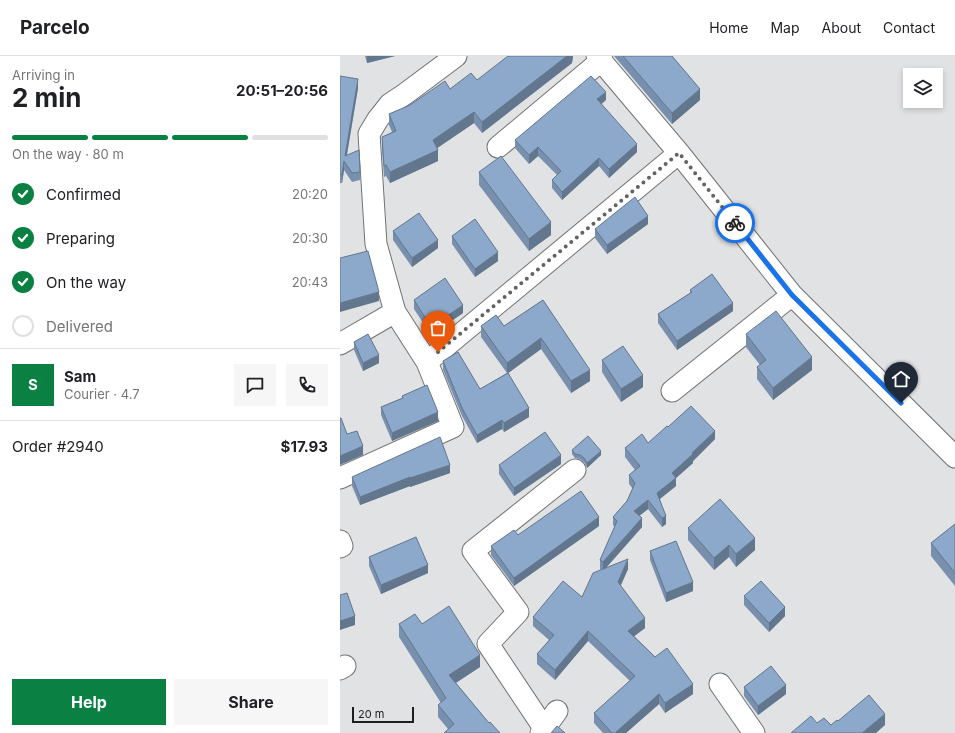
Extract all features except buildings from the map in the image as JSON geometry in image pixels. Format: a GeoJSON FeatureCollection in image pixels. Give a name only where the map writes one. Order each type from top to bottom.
{"type":"FeatureCollection","features":[{"type":"Feature","properties":{"kind":"street"},"geometry":{"type":"LineString","coordinates":[[340,478],[452,427],[427,362],[395,312],[376,244],[369,134],[378,119],[390,104],[456,56]]}},
{"type":"Feature","properties":{"kind":"street"},"geometry":{"type":"LineString","coordinates":[[498,147],[600,58],[679,153],[792,295],[955,457]]}},
{"type":"Feature","properties":{"kind":"street"},"geometry":{"type":"LineString","coordinates":[[427,362],[679,153]]}},
{"type":"Feature","properties":{"kind":"street"},"geometry":{"type":"LineString","coordinates":[[672,391],[792,295]]}},
{"type":"Feature","properties":{"kind":"street"},"geometry":{"type":"LineString","coordinates":[[341,341],[395,312]]}},
{"type":"Feature","properties":{"kind":"street"},"geometry":{"type":"LineString","coordinates":[[557,711],[542,731],[488,644],[518,612],[473,551],[575,470]]}},
{"type":"Feature","properties":{"kind":"street"},"geometry":{"type":"LineString","coordinates":[[340,541],[342,546],[340,547]]}},
{"type":"Feature","properties":{"kind":"street"},"geometry":{"type":"LineString","coordinates":[[720,684],[754,733]]}},
{"type":"Feature","properties":{"kind":"way so far"},"geometry":{"type":"LineString","coordinates":[[438,352],[520,286],[679,153],[735,223]]}},
{"type":"Feature","properties":{"kind":"route"},"geometry":{"type":"LineString","coordinates":[[735,223],[792,295],[901,403]]}}]}
